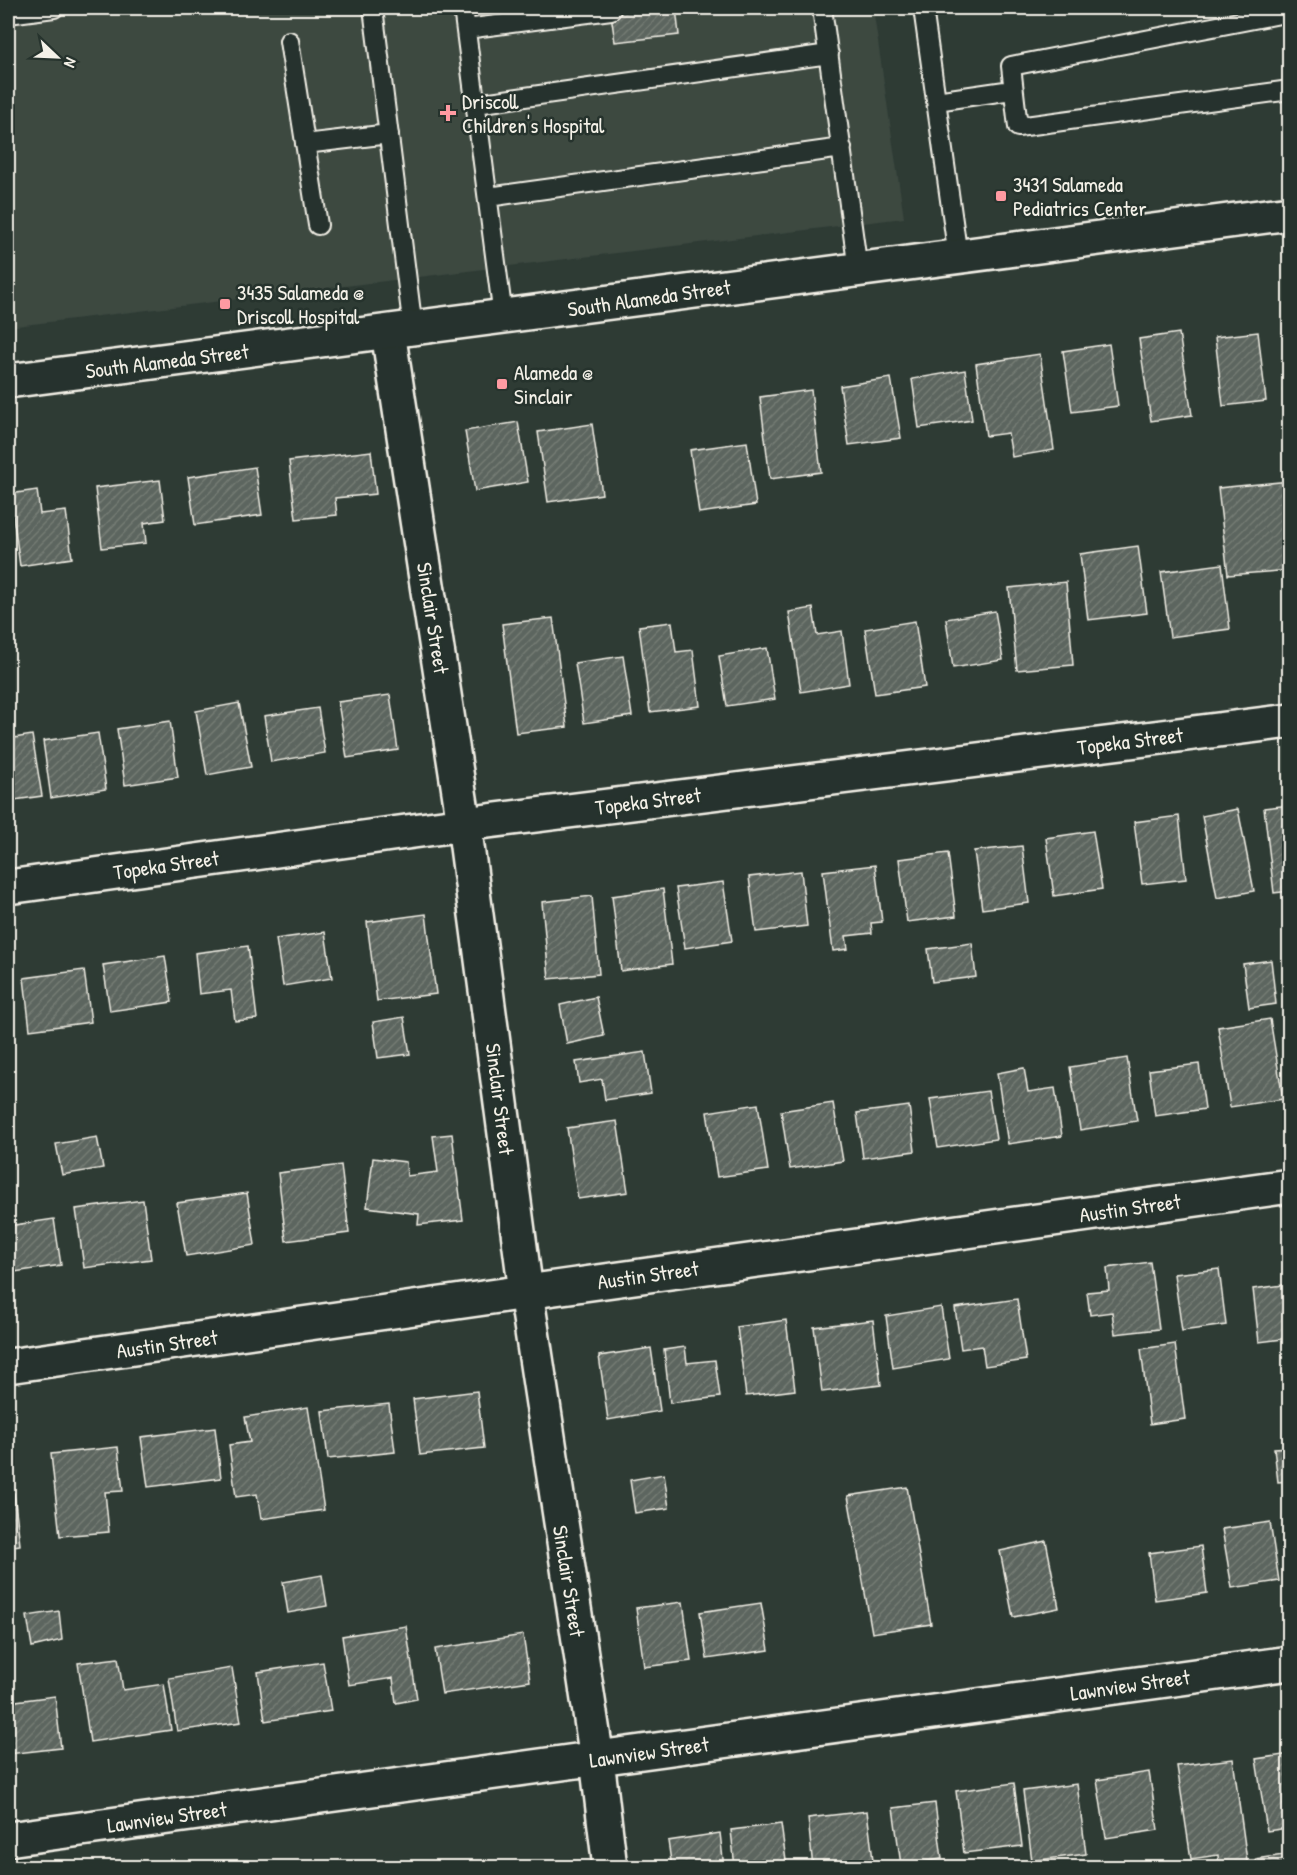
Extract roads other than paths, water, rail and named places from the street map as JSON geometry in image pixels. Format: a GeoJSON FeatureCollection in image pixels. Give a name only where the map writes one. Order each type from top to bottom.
{"type":"FeatureCollection","features":[{"type":"Feature","properties":{"kind":"street","name":"South Alameda Street"},"geometry":{"type":"LineString","coordinates":[[8,381],[1290,213]]}},
{"type":"Feature","properties":{"kind":"street","name":"Sinclair Street"},"geometry":{"type":"LineString","coordinates":[[401,330],[526,1292],[597,1759],[610,1868]]}},
{"type":"Feature","properties":{"kind":"street","name":"Topeka Street"},"geometry":{"type":"LineString","coordinates":[[8,887],[464,824],[1290,721]]}},
{"type":"Feature","properties":{"kind":"street","name":"Austin Street"},"geometry":{"type":"LineString","coordinates":[[8,1366],[1290,1186]]}},
{"type":"Feature","properties":{"kind":"street","name":"Lawnview Street"},"geometry":{"type":"LineString","coordinates":[[8,1839],[1290,1663]]}},
{"type":"Feature","properties":{"kind":"lane"},"geometry":{"type":"LineString","coordinates":[[8,14],[54,8]]}},
{"type":"Feature","properties":{"kind":"lane"},"geometry":{"type":"LineString","coordinates":[[373,8],[389,134],[401,330]]}},
{"type":"Feature","properties":{"kind":"lane"},"geometry":{"type":"LineString","coordinates":[[463,8],[503,317]]}},
{"type":"Feature","properties":{"kind":"lane"},"geometry":{"type":"LineString","coordinates":[[822,8],[858,270]]}},
{"type":"Feature","properties":{"kind":"lane"},"geometry":{"type":"LineString","coordinates":[[923,8],[958,257]]}},
{"type":"Feature","properties":{"kind":"lane"},"geometry":{"type":"LineString","coordinates":[[466,29],[610,10]]}},
{"type":"Feature","properties":{"kind":"lane"},"geometry":{"type":"LineString","coordinates":[[1290,12],[1011,66],[1018,127],[1290,90]]}},
{"type":"Feature","properties":{"kind":"lane"},"geometry":{"type":"LineString","coordinates":[[289,41],[318,225]]}},
{"type":"Feature","properties":{"kind":"lane"},"geometry":{"type":"LineString","coordinates":[[476,104],[828,54]]}},
{"type":"Feature","properties":{"kind":"lane"},"geometry":{"type":"LineString","coordinates":[[936,101],[1012,90]]}},
{"type":"Feature","properties":{"kind":"lane"},"geometry":{"type":"LineString","coordinates":[[305,144],[389,134]]}},
{"type":"Feature","properties":{"kind":"lane"},"geometry":{"type":"LineString","coordinates":[[488,197],[842,148]]}},
{"type":"Feature","properties":{"kind":"place","name":"Driscoll Children's Hospital"},"geometry":{"type":"Point","coordinates":[448,113]}},
{"type":"Feature","properties":{"kind":"place","name":"3431 Salameda Pediatrics Center"},"geometry":{"type":"Point","coordinates":[1001,196]}},
{"type":"Feature","properties":{"kind":"place","name":"3435 Salameda @ Driscoll Hospital"},"geometry":{"type":"Point","coordinates":[225,304]}},
{"type":"Feature","properties":{"kind":"place","name":"Alameda @ Sinclair"},"geometry":{"type":"Point","coordinates":[502,384]}}]}
